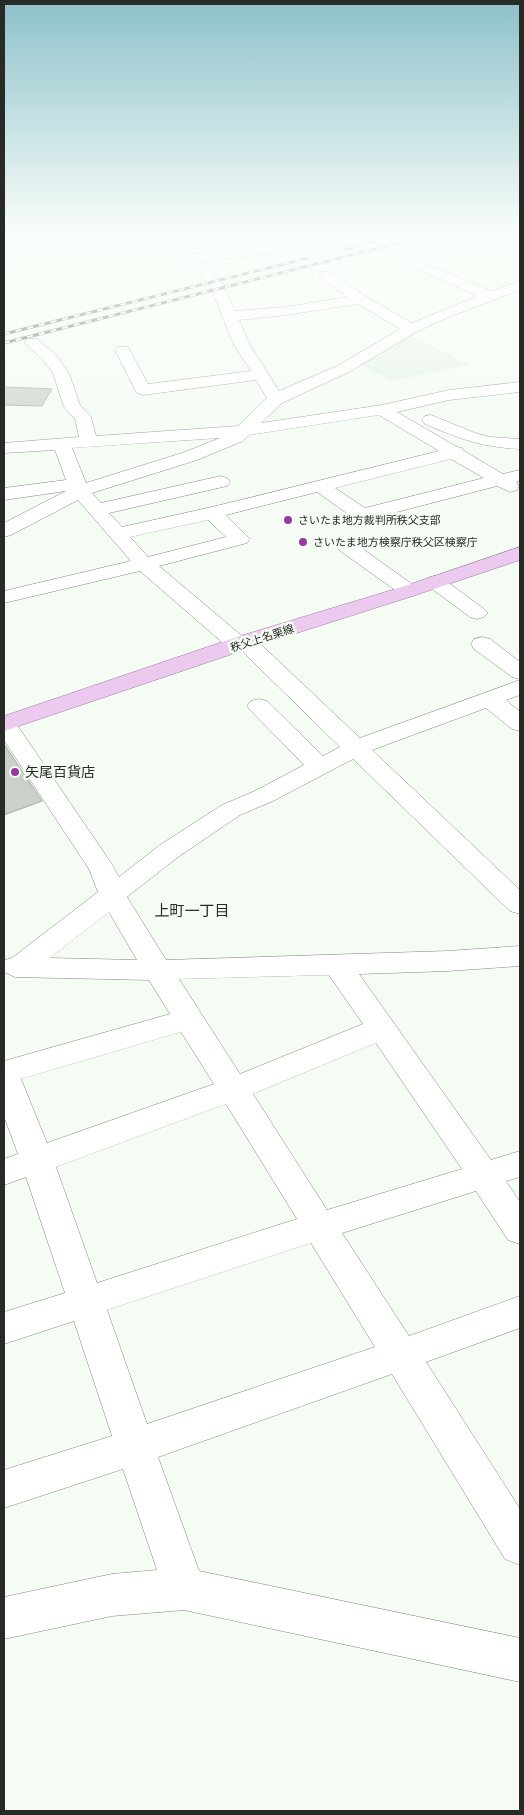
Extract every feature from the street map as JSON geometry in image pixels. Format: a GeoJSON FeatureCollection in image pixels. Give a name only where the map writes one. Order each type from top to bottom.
{"type":"FeatureCollection","features":[{"type":"Feature","properties":{"kind":"main road","name":"秩父上名栗線"},"geometry":{"type":"LineString","coordinates":[[4,724],[520,553]]}},
{"type":"Feature","properties":{"kind":"street"},"geometry":{"type":"LineString","coordinates":[[232,321],[242,345],[276,399]]}},
{"type":"Feature","properties":{"kind":"street"},"geometry":{"type":"LineString","coordinates":[[396,321],[410,329]]}},
{"type":"Feature","properties":{"kind":"street"},"geometry":{"type":"LineString","coordinates":[[4,494],[79,487],[191,456],[237,437],[276,399],[343,369],[410,329],[428,321]]}},
{"type":"Feature","properties":{"kind":"street"},"geometry":{"type":"LineString","coordinates":[[32,342],[49,357],[61,373],[72,407],[83,418],[89,441]]}},
{"type":"Feature","properties":{"kind":"street"},"geometry":{"type":"LineString","coordinates":[[124,350],[143,390],[260,375]]}},
{"type":"Feature","properties":{"kind":"street"},"geometry":{"type":"LineString","coordinates":[[308,386],[360,414]]}},
{"type":"Feature","properties":{"kind":"street"},"geometry":{"type":"LineString","coordinates":[[4,448],[242,431],[360,414],[449,395],[520,386]]}},
{"type":"Feature","properties":{"kind":"street"},"geometry":{"type":"LineString","coordinates":[[401,406],[469,437],[490,442],[520,444]]}},
{"type":"Feature","properties":{"kind":"street"},"geometry":{"type":"LineString","coordinates":[[382,410],[456,452],[520,492]]}},
{"type":"Feature","properties":{"kind":"street"},"geometry":{"type":"LineString","coordinates":[[61,443],[79,487],[96,510],[144,564],[242,644],[356,748],[520,905]]}},
{"type":"Feature","properties":{"kind":"street"},"geometry":{"type":"LineString","coordinates":[[117,534],[321,487],[456,452]]}},
{"type":"Feature","properties":{"kind":"street"},"geometry":{"type":"LineString","coordinates":[[191,456],[245,504]]}},
{"type":"Feature","properties":{"kind":"street"},"geometry":{"type":"LineString","coordinates":[[428,460],[472,488]]}},
{"type":"Feature","properties":{"kind":"street"},"geometry":{"type":"LineString","coordinates":[[321,487],[362,516],[520,475]]}},
{"type":"Feature","properties":{"kind":"street"},"geometry":{"type":"LineString","coordinates":[[96,510],[221,482]]}},
{"type":"Feature","properties":{"kind":"street"},"geometry":{"type":"LineString","coordinates":[[4,531],[79,487]]}},
{"type":"Feature","properties":{"kind":"street"},"geometry":{"type":"LineString","coordinates":[[4,597],[240,540],[212,513]]}},
{"type":"Feature","properties":{"kind":"street"},"geometry":{"type":"LineString","coordinates":[[346,546],[409,591]]}},
{"type":"Feature","properties":{"kind":"street"},"geometry":{"type":"LineString","coordinates":[[435,582],[477,613]]}},
{"type":"Feature","properties":{"kind":"street"},"geometry":{"type":"LineString","coordinates":[[482,644],[520,672]]}},
{"type":"Feature","properties":{"kind":"street"},"geometry":{"type":"LineString","coordinates":[[13,967],[113,896],[169,851],[231,810],[356,748],[520,687]]}},
{"type":"Feature","properties":{"kind":"street"},"geometry":{"type":"LineString","coordinates":[[490,699],[520,724]]}},
{"type":"Feature","properties":{"kind":"street"},"geometry":{"type":"LineString","coordinates":[[258,706],[320,767]]}},
{"type":"Feature","properties":{"kind":"street"},"geometry":{"type":"LineString","coordinates":[[4,724],[102,869],[113,896],[158,970],[520,1545]]}},
{"type":"Feature","properties":{"kind":"street"},"geometry":{"type":"LineString","coordinates":[[13,967],[158,970],[520,956]]}},
{"type":"Feature","properties":{"kind":"street"},"geometry":{"type":"LineString","coordinates":[[336,963],[484,1175],[520,1230]]}},
{"type":"Feature","properties":{"kind":"street"},"geometry":{"type":"LineString","coordinates":[[4,1072],[189,1019]]}},
{"type":"Feature","properties":{"kind":"street"},"geometry":{"type":"LineString","coordinates":[[4,1172],[234,1089],[382,1029]]}},
{"type":"Feature","properties":{"kind":"street"},"geometry":{"type":"LineString","coordinates":[[4,1076],[36,1160],[184,1589]]}},
{"type":"Feature","properties":{"kind":"street"},"geometry":{"type":"LineString","coordinates":[[4,1328],[520,1164]]}},
{"type":"Feature","properties":{"kind":"street"},"geometry":{"type":"LineString","coordinates":[[4,1488],[135,1447],[520,1312]]}},
{"type":"Feature","properties":{"kind":"street"},"geometry":{"type":"LineString","coordinates":[[4,1618],[112,1595],[184,1589],[520,1660]]}},
{"type":"Feature","properties":{"kind":"shaded area"},"geometry":{"type":"Polygon","coordinates":[[[405,332],[469,365],[392,381],[354,362],[405,332]]]}},
{"type":"Feature","properties":{"kind":"building"},"geometry":{"type":"Polygon","coordinates":[[[4,387],[52,389],[42,406],[4,405],[4,387]]]}},
{"type":"Feature","properties":{"kind":"building","name":"矢尾百貨店"},"geometry":{"type":"Polygon","coordinates":[[[4,744],[42,801],[4,815],[4,744]]]}},
{"type":"Feature","properties":{"kind":"railway"},"geometry":{"type":"LineString","coordinates":[[4,334],[57,321]]}},
{"type":"Feature","properties":{"kind":"railway"},"geometry":{"type":"LineString","coordinates":[[4,343],[92,321]]}},
{"type":"Feature","properties":{"kind":"place","name":"さいたま地方裁判所秩父支部"},"geometry":{"type":"Point","coordinates":[288,520]}},
{"type":"Feature","properties":{"kind":"place","name":"さいたま地方検察庁秩父区検察庁"},"geometry":{"type":"Point","coordinates":[303,542]}},
{"type":"Feature","properties":{"kind":"place","name":"矢尾百貨店"},"geometry":{"type":"Point","coordinates":[15,772]}},
{"type":"Feature","properties":{"kind":"district","name":"上町一丁目"},"geometry":{"type":"Point","coordinates":[192,911]}}]}
